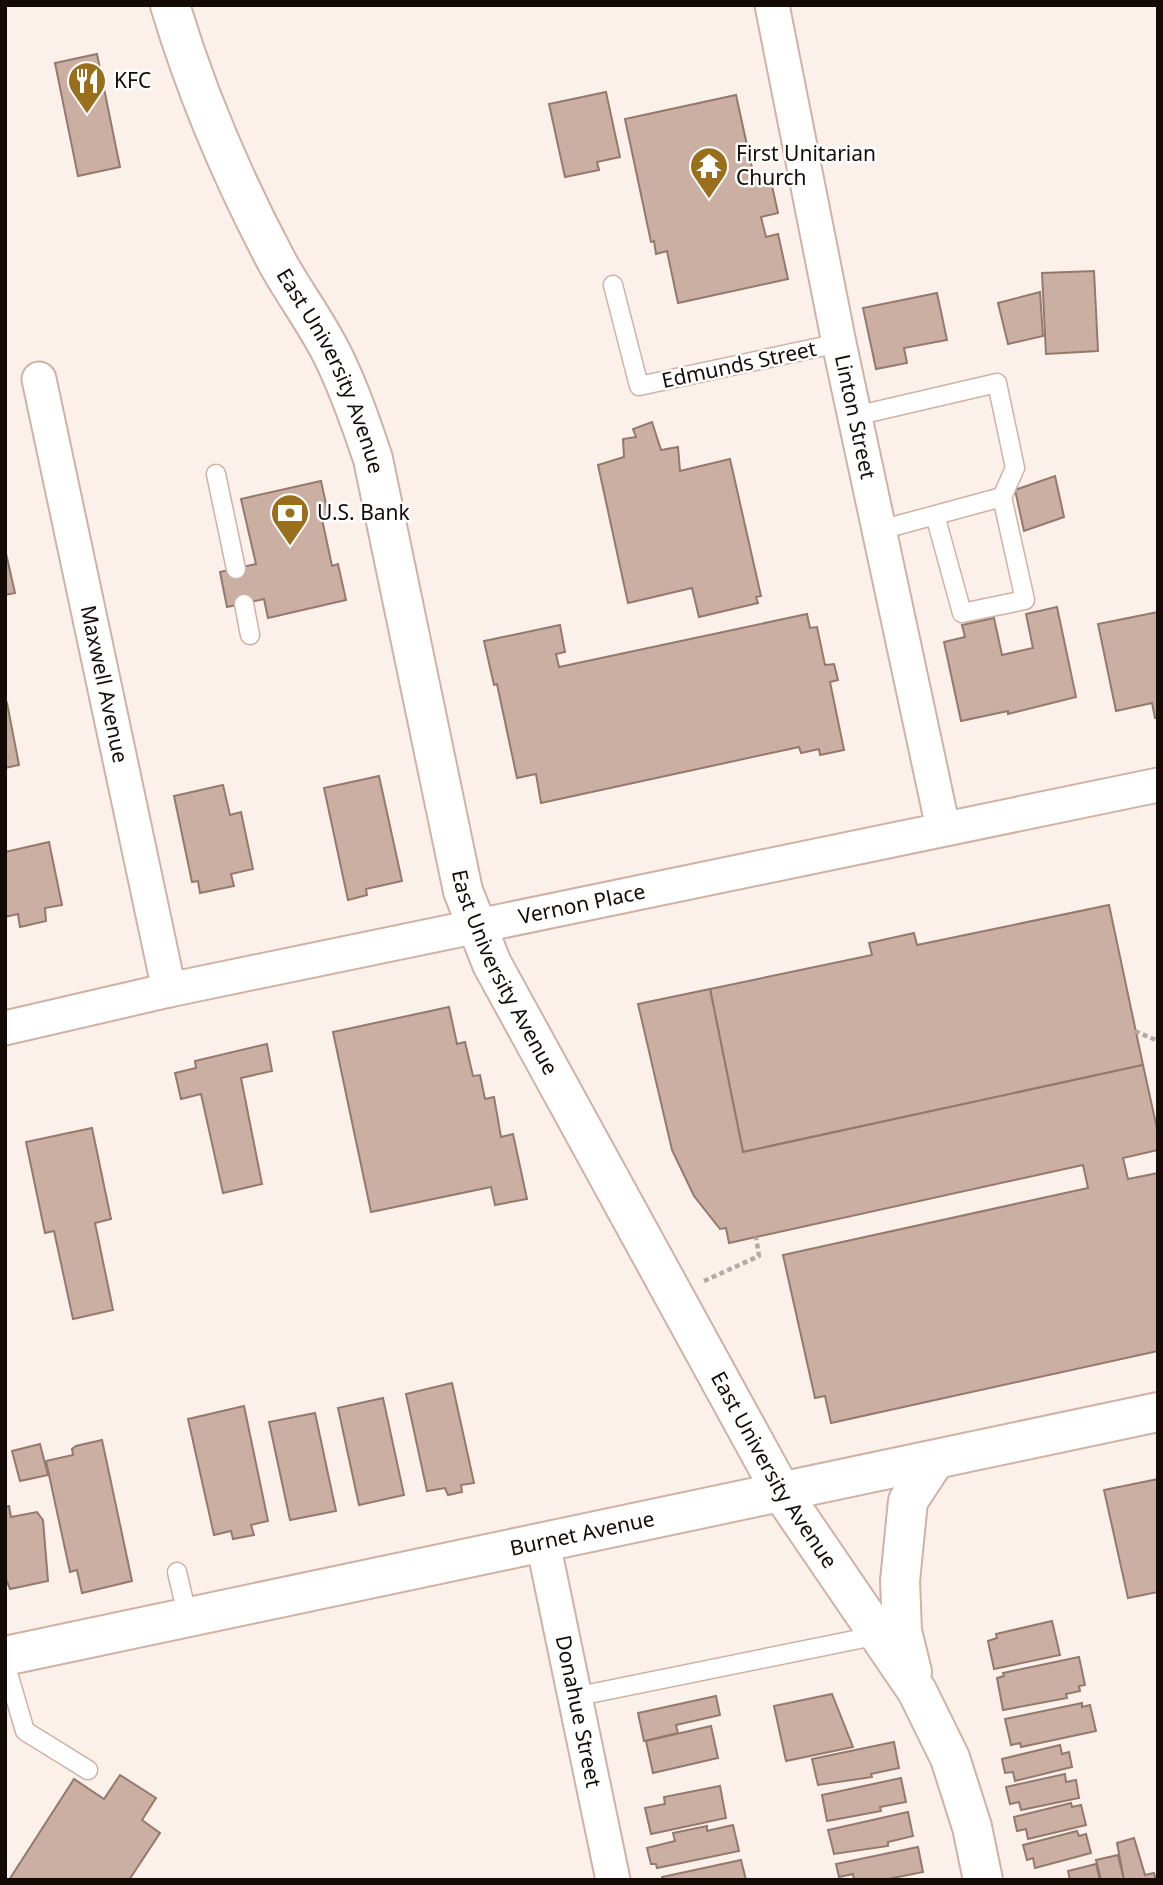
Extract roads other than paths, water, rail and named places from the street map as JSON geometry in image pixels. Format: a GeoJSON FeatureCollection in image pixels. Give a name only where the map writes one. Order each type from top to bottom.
{"type":"FeatureCollection","features":[{"type":"Feature","properties":{"kind":"street","name":"East University Avenue"},"geometry":{"type":"LineString","coordinates":[[170,5],[206,114],[228,165],[278,263],[331,352],[356,404],[373,459],[463,891],[475,927],[529,1032],[782,1493],[917,1691],[950,1758],[972,1828],[984,1880]]}},
{"type":"Feature","properties":{"kind":"street","name":"Linton Street"},"geometry":{"type":"LineString","coordinates":[[772,5],[839,343],[943,828]]}},
{"type":"Feature","properties":{"kind":"street","name":"Maxwell Avenue"},"geometry":{"type":"LineString","coordinates":[[39,379],[169,990]]}},
{"type":"Feature","properties":{"kind":"street","name":"Vernon Place"},"geometry":{"type":"LineString","coordinates":[[5,1028],[169,990],[1158,785]]}},
{"type":"Feature","properties":{"kind":"street","name":"Burnet Avenue"},"geometry":{"type":"LineString","coordinates":[[5,1656],[1158,1412]]}},
{"type":"Feature","properties":{"kind":"street"},"geometry":{"type":"LineString","coordinates":[[917,1691],[902,1631],[900,1581],[908,1502],[935,1460]]}},
{"type":"Feature","properties":{"kind":"street","name":"Donahue Street"},"geometry":{"type":"LineString","coordinates":[[543,1543],[613,1880]]}},
{"type":"Feature","properties":{"kind":"lane","name":"Edmunds Street"},"geometry":{"type":"LineString","coordinates":[[612,285],[639,386],[839,343]]}},
{"type":"Feature","properties":{"kind":"lane"},"geometry":{"type":"LineString","coordinates":[[855,416],[997,383],[1015,468],[1002,497],[1025,600],[962,612],[935,515]]}},
{"type":"Feature","properties":{"kind":"lane"},"geometry":{"type":"LineString","coordinates":[[216,474],[236,569]]}},
{"type":"Feature","properties":{"kind":"lane"},"geometry":{"type":"LineString","coordinates":[[880,530],[1002,497]]}},
{"type":"Feature","properties":{"kind":"lane"},"geometry":{"type":"LineString","coordinates":[[244,604],[250,635]]}},
{"type":"Feature","properties":{"kind":"lane"},"geometry":{"type":"LineString","coordinates":[[177,1572],[188,1618]]}},
{"type":"Feature","properties":{"kind":"lane"},"geometry":{"type":"LineString","coordinates":[[574,1698],[879,1635]]}},
{"type":"Feature","properties":{"kind":"lane"},"geometry":{"type":"LineString","coordinates":[[5,1663],[25,1731],[88,1770]]}},
{"type":"Feature","properties":{"kind":"place","name":"KFC"},"geometry":{"type":"Point","coordinates":[87,115]}},
{"type":"Feature","properties":{"kind":"place","name":"First Unitarian Church"},"geometry":{"type":"Point","coordinates":[709,200]}},
{"type":"Feature","properties":{"kind":"place","name":"U.S. Bank"},"geometry":{"type":"Point","coordinates":[290,547]}}]}
